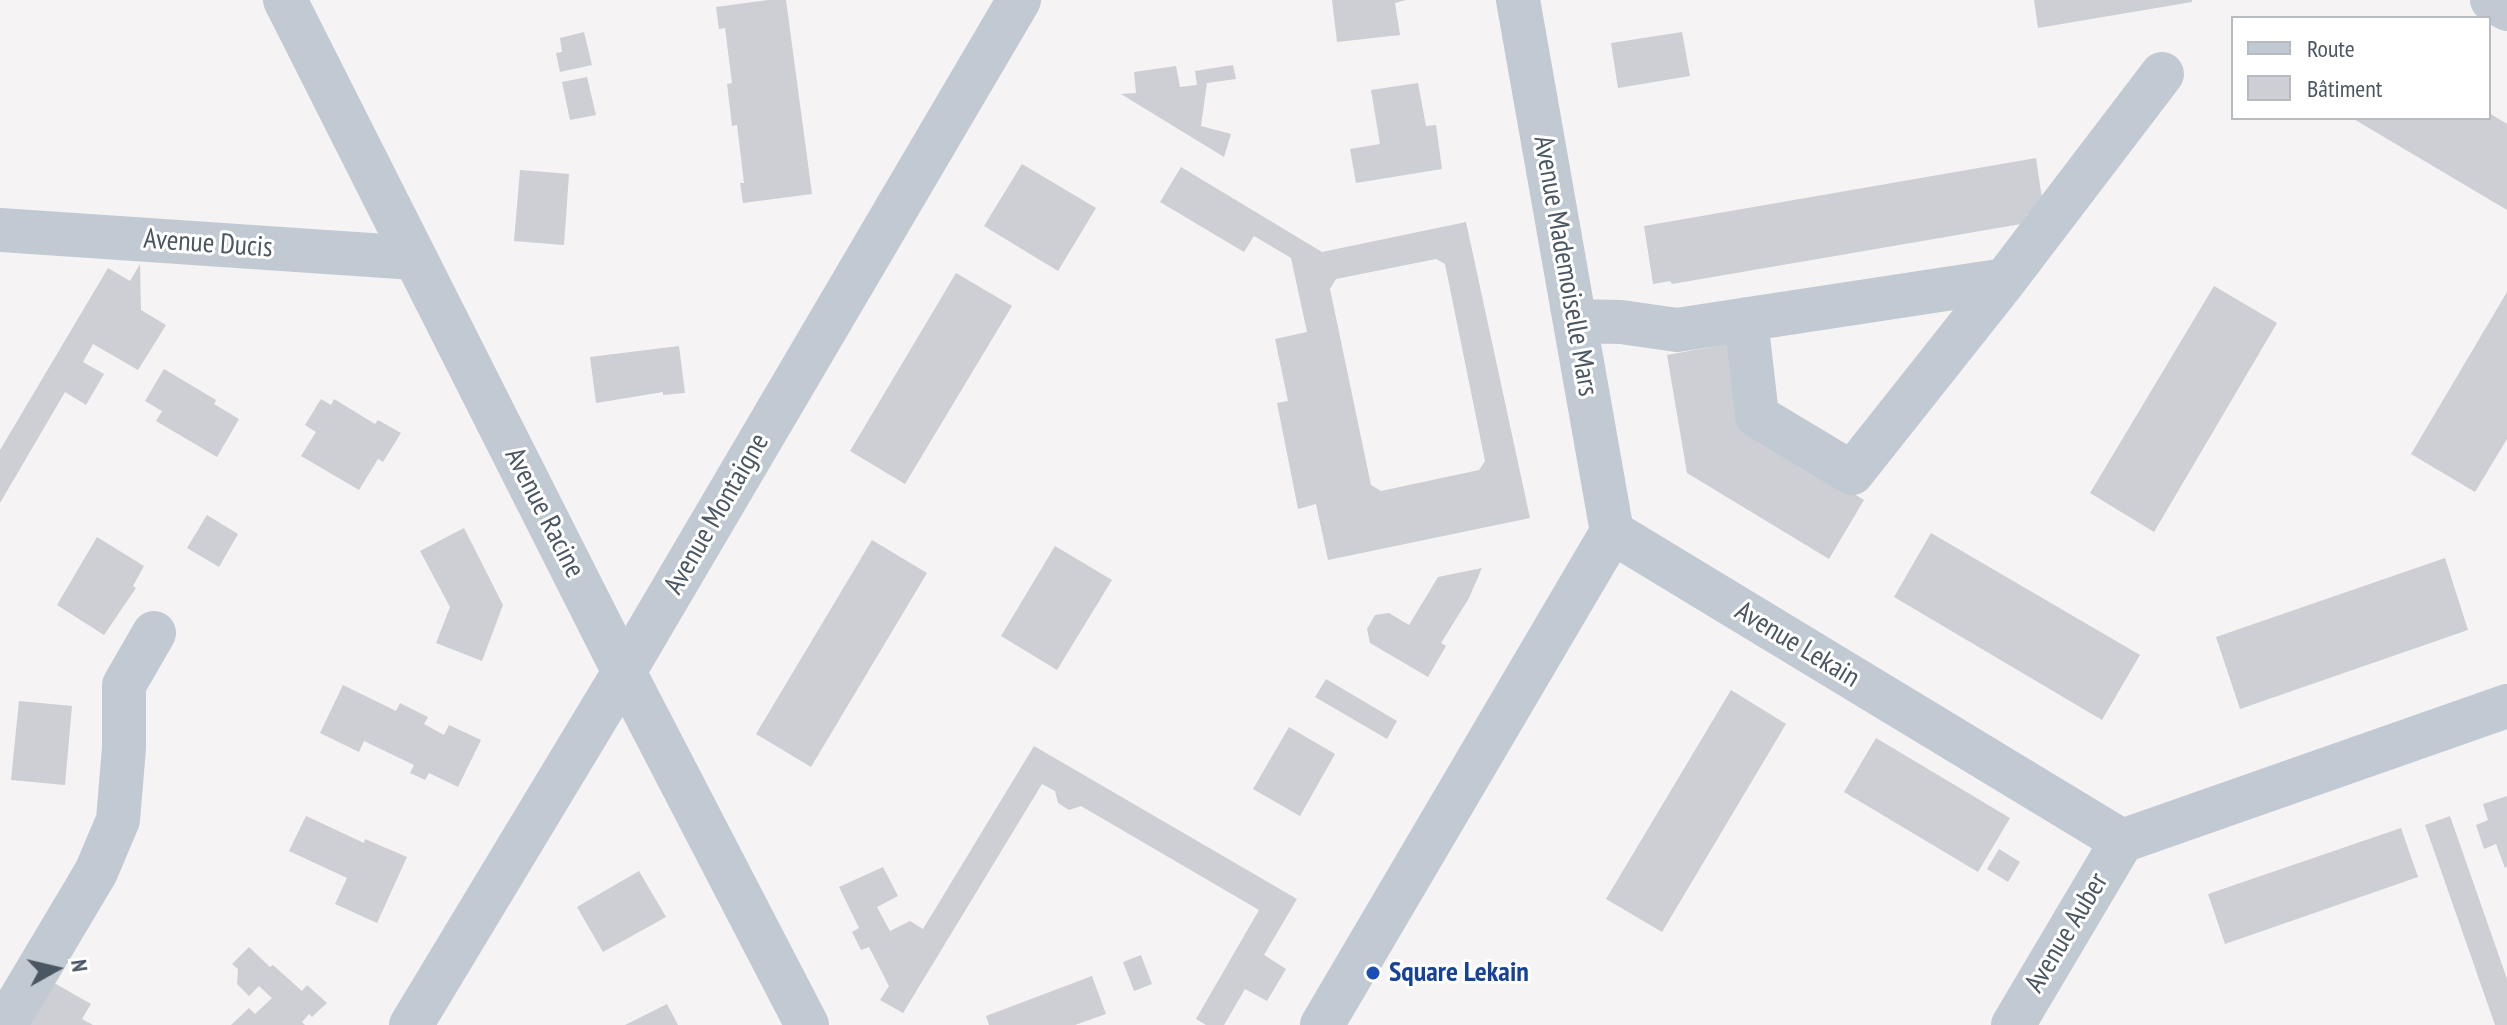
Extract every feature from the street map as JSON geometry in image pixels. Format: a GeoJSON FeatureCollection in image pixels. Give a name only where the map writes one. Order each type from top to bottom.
{"type":"FeatureCollection","features":[{"type":"Feature","properties":{"kind":"street","name":"Avenue Racine"},"geometry":{"type":"LineString","coordinates":[[285,0],[624,672],[807,1025]]}},
{"type":"Feature","properties":{"kind":"street","name":"Avenue Montaigne"},"geometry":{"type":"LineString","coordinates":[[411,1025],[624,672],[1019,0]]}},
{"type":"Feature","properties":{"kind":"street","name":"Avenue Mademoiselle Mars"},"geometry":{"type":"LineString","coordinates":[[1518,0],[1612,532]]}},
{"type":"Feature","properties":{"kind":"street"},"geometry":{"type":"LineString","coordinates":[[2492,0],[2507,9]]}},
{"type":"Feature","properties":{"kind":"street"},"geometry":{"type":"LineString","coordinates":[[1746,319],[1757,416],[1852,473],[2005,280],[2162,74]]}},
{"type":"Feature","properties":{"kind":"street","name":"Avenue Ducis"},"geometry":{"type":"LineString","coordinates":[[0,230],[415,258]]}},
{"type":"Feature","properties":{"kind":"street"},"geometry":{"type":"LineString","coordinates":[[1575,321],[1621,322],[1677,330],[2005,280]]}},
{"type":"Feature","properties":{"kind":"street"},"geometry":{"type":"LineString","coordinates":[[1322,1025],[1612,532]]}},
{"type":"Feature","properties":{"kind":"street","name":"Avenue Lekain"},"geometry":{"type":"LineString","coordinates":[[1612,532],[2122,841]]}},
{"type":"Feature","properties":{"kind":"street"},"geometry":{"type":"LineString","coordinates":[[5,1025],[96,872],[118,820],[124,748],[124,685],[154,633]]}},
{"type":"Feature","properties":{"kind":"street"},"geometry":{"type":"LineString","coordinates":[[2122,841],[2507,706]]}},
{"type":"Feature","properties":{"kind":"street","name":"Avenue Auber"},"geometry":{"type":"LineString","coordinates":[[2013,1025],[2122,841]]}},
{"type":"Feature","properties":{"kind":"building"},"geometry":{"type":"Polygon","coordinates":[[[786,0],[812,194],[743,203],[740,183],[744,183],[737,125],[732,126],[727,84],[732,83],[725,28],[719,29],[716,7],[786,0]]]}},
{"type":"Feature","properties":{"kind":"building"},"geometry":{"type":"Polygon","coordinates":[[[1332,0],[1406,0],[1395,3],[1400,35],[1337,42],[1332,0]]]}},
{"type":"Feature","properties":{"kind":"building"},"geometry":{"type":"Polygon","coordinates":[[[2034,0],[2192,0],[2192,2],[2038,28],[2034,0]]]}},
{"type":"Feature","properties":{"kind":"building"},"geometry":{"type":"Polygon","coordinates":[[[584,32],[592,65],[560,72],[556,53],[562,52],[560,38],[584,32]]]}},
{"type":"Feature","properties":{"kind":"building"},"geometry":{"type":"Polygon","coordinates":[[[1682,32],[1690,76],[1618,88],[1611,43],[1682,32]]]}},
{"type":"Feature","properties":{"kind":"building"},"geometry":{"type":"Polygon","coordinates":[[[1233,65],[1236,79],[1207,83],[1201,126],[1231,134],[1224,157],[1121,94],[1136,93],[1134,72],[1176,66],[1180,87],[1197,85],[1195,71],[1233,65]]]}},
{"type":"Feature","properties":{"kind":"building"},"geometry":{"type":"Polygon","coordinates":[[[587,77],[596,115],[570,120],[562,82],[587,77]]]}},
{"type":"Feature","properties":{"kind":"building"},"geometry":{"type":"Polygon","coordinates":[[[1418,83],[1426,126],[1436,125],[1442,169],[1356,183],[1350,149],[1380,144],[1371,90],[1418,83]]]}},
{"type":"Feature","properties":{"kind":"building"},"geometry":{"type":"Polygon","coordinates":[[[2491,114],[2507,124],[2507,210],[2355,120],[2491,120],[2491,114]]]}},
{"type":"Feature","properties":{"kind":"building"},"geometry":{"type":"Polygon","coordinates":[[[2036,158],[2044,212],[2026,215],[2027,223],[1672,284],[1670,281],[1653,284],[1644,226],[2036,158]]]}},
{"type":"Feature","properties":{"kind":"building"},"geometry":{"type":"Polygon","coordinates":[[[1022,164],[1096,208],[1058,271],[984,226],[1022,164]]]}},
{"type":"Feature","properties":{"kind":"building"},"geometry":{"type":"Polygon","coordinates":[[[1181,167],[1322,252],[1466,222],[1530,518],[1328,560],[1316,504],[1298,509],[1277,403],[1288,401],[1275,339],[1307,332],[1291,258],[1254,236],[1244,252],[1160,202],[1181,167]],[[1436,259],[1336,279],[1330,289],[1371,485],[1381,491],[1479,470],[1485,461],[1445,264],[1436,259]]]}},
{"type":"Feature","properties":{"kind":"building"},"geometry":{"type":"Polygon","coordinates":[[[520,170],[569,174],[564,245],[514,241],[520,170]]]}},
{"type":"Feature","properties":{"kind":"building"},"geometry":{"type":"Polygon","coordinates":[[[140,264],[141,310],[166,325],[138,370],[93,344],[83,362],[104,374],[86,405],[65,392],[0,503],[0,450],[108,268],[130,281],[140,264]]]}},
{"type":"Feature","properties":{"kind":"building"},"geometry":{"type":"Polygon","coordinates":[[[956,273],[1012,306],[905,484],[850,451],[956,273]]]}},
{"type":"Feature","properties":{"kind":"building"},"geometry":{"type":"Polygon","coordinates":[[[2214,286],[2277,323],[2154,532],[2090,493],[2214,286]]]}},
{"type":"Feature","properties":{"kind":"building"},"geometry":{"type":"Polygon","coordinates":[[[2507,292],[2507,439],[2475,492],[2411,454],[2507,292]]]}},
{"type":"Feature","properties":{"kind":"building"},"geometry":{"type":"Polygon","coordinates":[[[1733,343],[1753,432],[1864,500],[1829,559],[1687,473],[1667,355],[1733,343]]]}},
{"type":"Feature","properties":{"kind":"building"},"geometry":{"type":"Polygon","coordinates":[[[679,346],[685,393],[663,395],[663,392],[596,403],[590,357],[679,346]]]}},
{"type":"Feature","properties":{"kind":"building"},"geometry":{"type":"Polygon","coordinates":[[[164,369],[216,400],[214,404],[239,419],[217,457],[156,421],[162,411],[145,401],[164,369]]]}},
{"type":"Feature","properties":{"kind":"building"},"geometry":{"type":"Polygon","coordinates":[[[321,399],[331,405],[334,399],[375,424],[378,420],[401,433],[383,462],[378,459],[359,490],[301,456],[316,432],[305,425],[321,399]]]}},
{"type":"Feature","properties":{"kind":"building"},"geometry":{"type":"Polygon","coordinates":[[[207,515],[238,534],[219,567],[187,548],[207,515]]]}},
{"type":"Feature","properties":{"kind":"building"},"geometry":{"type":"Polygon","coordinates":[[[464,528],[503,605],[482,661],[436,643],[450,607],[420,551],[464,528]]]}},
{"type":"Feature","properties":{"kind":"building"},"geometry":{"type":"Polygon","coordinates":[[[1931,533],[2140,655],[2102,720],[1894,597],[1931,533]]]}},
{"type":"Feature","properties":{"kind":"building"},"geometry":{"type":"Polygon","coordinates":[[[97,537],[144,566],[133,586],[136,588],[104,635],[57,605],[97,537]]]}},
{"type":"Feature","properties":{"kind":"building"},"geometry":{"type":"Polygon","coordinates":[[[872,540],[927,573],[811,767],[756,734],[872,540]]]}},
{"type":"Feature","properties":{"kind":"building"},"geometry":{"type":"Polygon","coordinates":[[[1055,546],[1112,580],[1057,670],[1001,636],[1055,546]]]}},
{"type":"Feature","properties":{"kind":"building"},"geometry":{"type":"Polygon","coordinates":[[[2445,558],[2468,630],[2240,709],[2216,637],[2445,558]]]}},
{"type":"Feature","properties":{"kind":"building"},"geometry":{"type":"Polygon","coordinates":[[[1482,568],[1469,598],[1441,643],[1446,646],[1428,677],[1370,643],[1367,629],[1375,615],[1389,613],[1409,625],[1438,577],[1482,568]]]}},
{"type":"Feature","properties":{"kind":"building"},"geometry":{"type":"Polygon","coordinates":[[[1326,679],[1397,721],[1387,739],[1315,697],[1326,679]]]}},
{"type":"Feature","properties":{"kind":"building"},"geometry":{"type":"Polygon","coordinates":[[[343,685],[396,711],[400,703],[428,717],[424,724],[444,735],[449,725],[481,740],[458,787],[429,773],[425,780],[410,773],[414,765],[364,741],[359,752],[320,733],[343,685]]]}},
{"type":"Feature","properties":{"kind":"building"},"geometry":{"type":"Polygon","coordinates":[[[1731,690],[1786,724],[1662,932],[1606,899],[1731,690]]]}},
{"type":"Feature","properties":{"kind":"building"},"geometry":{"type":"Polygon","coordinates":[[[19,701],[72,706],[65,785],[11,780],[19,701]]]}},
{"type":"Feature","properties":{"kind":"building"},"geometry":{"type":"Polygon","coordinates":[[[1289,727],[1335,754],[1300,816],[1253,789],[1289,727]]]}},
{"type":"Feature","properties":{"kind":"building"},"geometry":{"type":"Polygon","coordinates":[[[1876,738],[2010,818],[1978,872],[1844,792],[1876,738]]]}},
{"type":"Feature","properties":{"kind":"building"},"geometry":{"type":"Polygon","coordinates":[[[1034,746],[1297,899],[1264,955],[1286,969],[1267,1001],[1245,989],[1224,1025],[1206,1025],[1196,1019],[1259,910],[1081,806],[1069,810],[1058,803],[1055,791],[1042,784],[903,1013],[880,1000],[889,986],[869,947],[861,950],[852,932],[859,928],[839,887],[883,867],[898,896],[877,907],[890,931],[910,921],[923,929],[1034,746]]]}},
{"type":"Feature","properties":{"kind":"building"},"geometry":{"type":"Polygon","coordinates":[[[2507,796],[2505,868],[2496,844],[2484,849],[2476,825],[2488,820],[2483,804],[2507,796]]]}},
{"type":"Feature","properties":{"kind":"building"},"geometry":{"type":"Polygon","coordinates":[[[306,816],[364,843],[365,839],[407,857],[377,923],[335,904],[347,878],[289,851],[306,816]]]}},
{"type":"Feature","properties":{"kind":"building"},"geometry":{"type":"Polygon","coordinates":[[[2450,816],[2507,979],[2507,1025],[2495,1025],[2425,825],[2450,816]]]}},
{"type":"Feature","properties":{"kind":"building"},"geometry":{"type":"Polygon","coordinates":[[[2401,828],[2418,877],[2225,944],[2208,894],[2401,828]]]}},
{"type":"Feature","properties":{"kind":"building"},"geometry":{"type":"Polygon","coordinates":[[[1999,849],[2020,862],[2008,882],[1987,869],[1999,849]]]}},
{"type":"Feature","properties":{"kind":"building"},"geometry":{"type":"Polygon","coordinates":[[[639,871],[666,917],[603,952],[577,907],[639,871]]]}},
{"type":"Feature","properties":{"kind":"building"},"geometry":{"type":"Polygon","coordinates":[[[249,947],[302,991],[307,985],[327,1003],[312,1017],[309,1014],[302,1022],[305,1025],[231,1025],[249,1008],[255,1014],[272,998],[259,986],[249,996],[237,984],[238,969],[232,964],[249,947]]]}},
{"type":"Feature","properties":{"kind":"building"},"geometry":{"type":"Polygon","coordinates":[[[1141,955],[1152,984],[1134,991],[1123,962],[1141,955]]]}},
{"type":"Feature","properties":{"kind":"building"},"geometry":{"type":"Polygon","coordinates":[[[1092,976],[1106,1014],[1075,1025],[989,1025],[986,1016],[1092,976]]]}},
{"type":"Feature","properties":{"kind":"building"},"geometry":{"type":"Polygon","coordinates":[[[49,980],[91,1004],[82,1019],[93,1025],[23,1025],[49,980]]]}},
{"type":"Feature","properties":{"kind":"building"},"geometry":{"type":"Polygon","coordinates":[[[667,1004],[678,1025],[625,1025],[667,1004]]]}},
{"type":"Feature","properties":{"kind":"place","name":"Square Lekain"},"geometry":{"type":"Point","coordinates":[1373,973]}}]}
